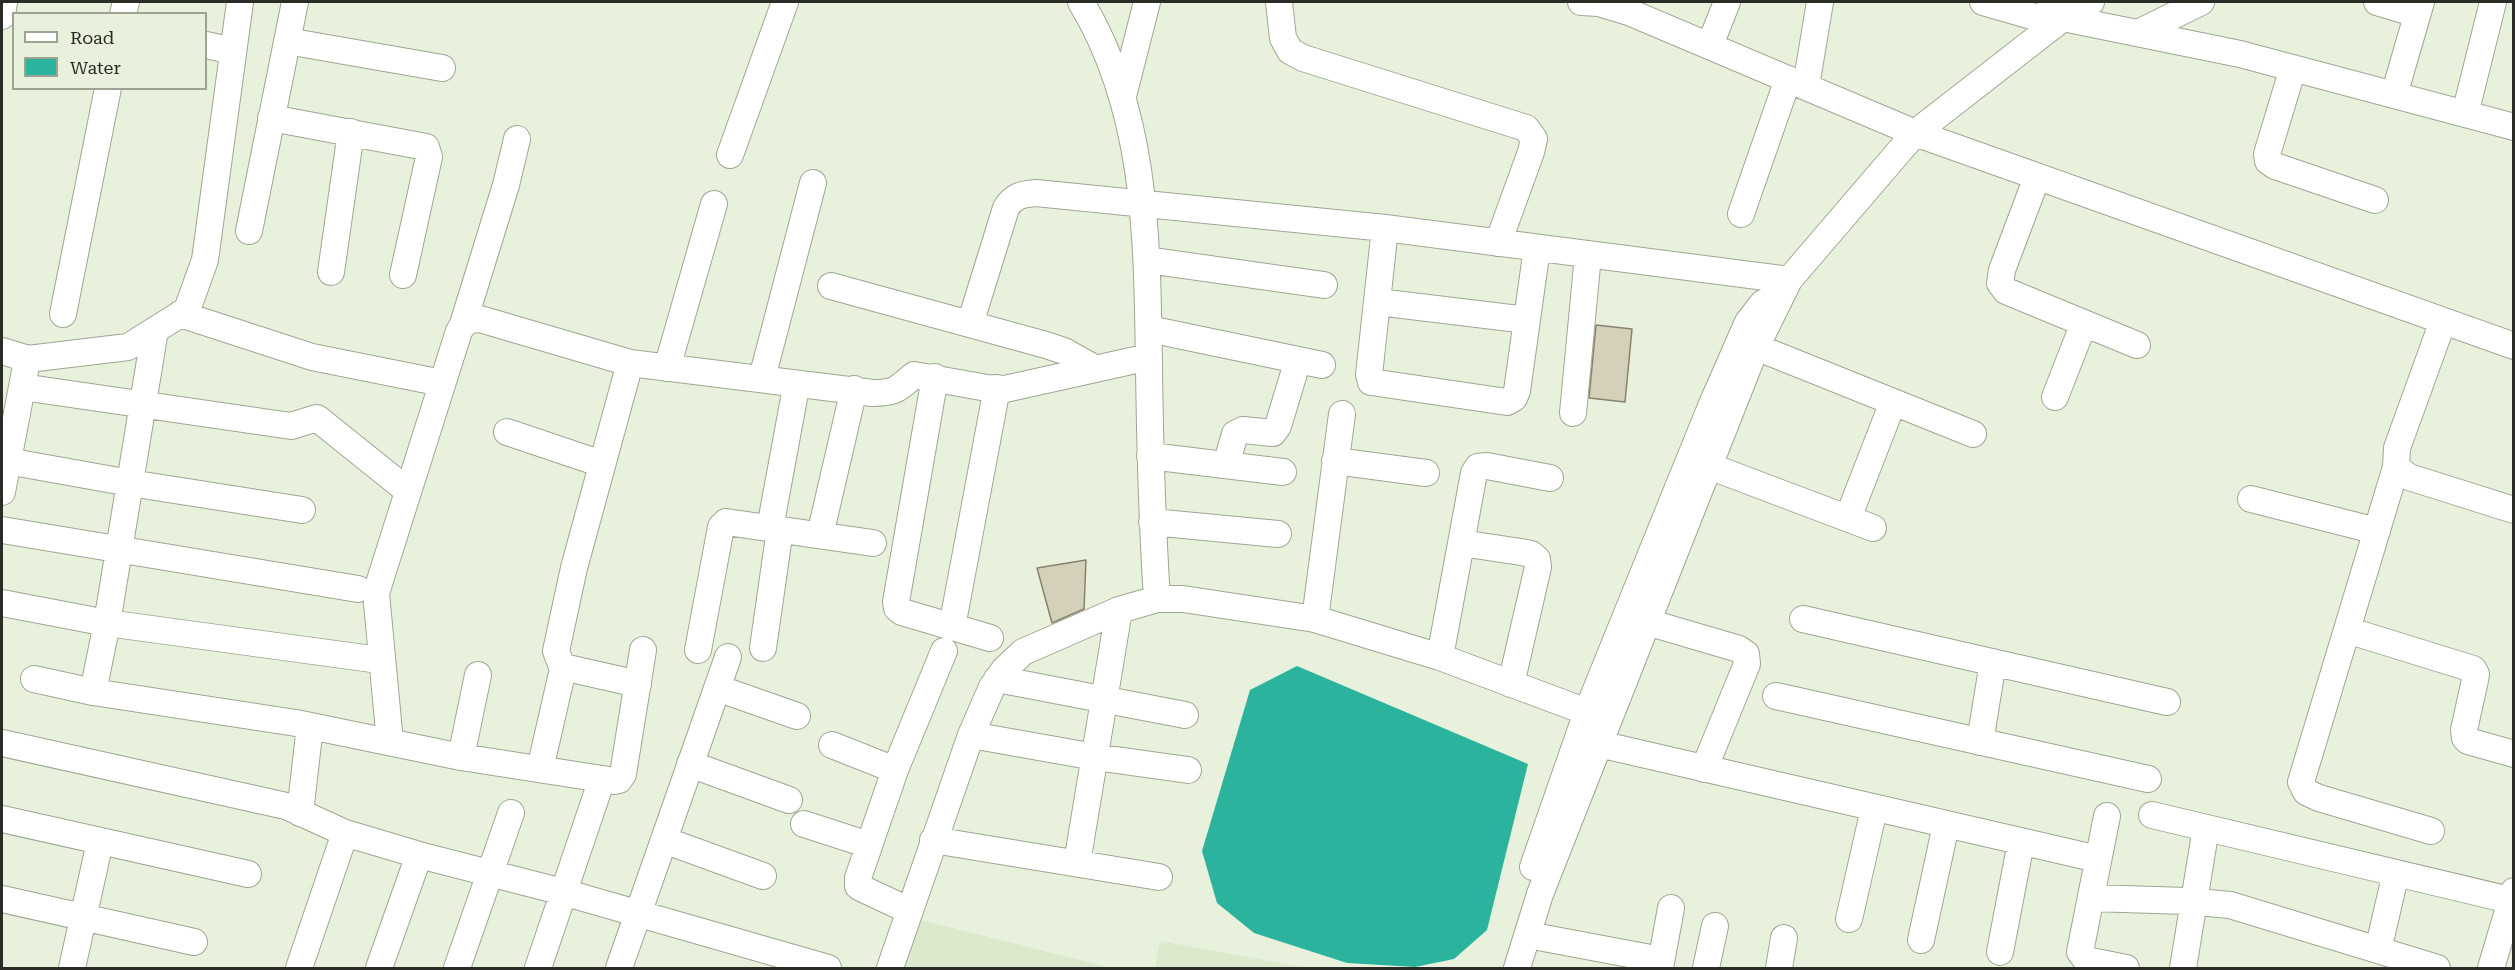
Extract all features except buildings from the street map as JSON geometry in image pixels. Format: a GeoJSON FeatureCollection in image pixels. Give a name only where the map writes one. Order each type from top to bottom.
{"type":"FeatureCollection","features":[{"type":"Feature","properties":{"kind":"street"},"geometry":{"type":"LineString","coordinates":[[2,15],[4,2]]}},
{"type":"Feature","properties":{"kind":"street"},"geometry":{"type":"LineString","coordinates":[[2,351],[28,359],[129,347],[187,310],[205,260],[240,2]]}},
{"type":"Feature","properties":{"kind":"street"},"geometry":{"type":"LineString","coordinates":[[249,231],[295,2]]}},
{"type":"Feature","properties":{"kind":"street"},"geometry":{"type":"LineString","coordinates":[[730,155],[785,2]]}},
{"type":"Feature","properties":{"kind":"street"},"geometry":{"type":"LineString","coordinates":[[1081,2],[1101,33],[1123,96],[1135,141],[1147,260],[1150,456],[1157,599]]}},
{"type":"Feature","properties":{"kind":"street"},"geometry":{"type":"LineString","coordinates":[[1123,96],[1147,2]]}},
{"type":"Feature","properties":{"kind":"street"},"geometry":{"type":"LineString","coordinates":[[1279,2],[1283,38],[1290,51],[1303,58],[1526,128],[1534,139],[1498,243]]}},
{"type":"Feature","properties":{"kind":"street"},"geometry":{"type":"LineString","coordinates":[[1581,2],[1619,9],[1650,11],[1710,45],[1915,133],[2514,346]]}},
{"type":"Feature","properties":{"kind":"street"},"geometry":{"type":"LineString","coordinates":[[1710,45],[1727,2]]}},
{"type":"Feature","properties":{"kind":"street"},"geometry":{"type":"LineString","coordinates":[[1741,214],[1797,82],[1820,2]]}},
{"type":"Feature","properties":{"kind":"street"},"geometry":{"type":"LineString","coordinates":[[1983,2],[2057,14],[2293,68],[2514,127]]}},
{"type":"Feature","properties":{"kind":"street"},"geometry":{"type":"LineString","coordinates":[[1518,969],[1540,894],[1756,347],[1785,287],[1915,133],[2057,14],[2091,2]]}},
{"type":"Feature","properties":{"kind":"street"},"geometry":{"type":"LineString","coordinates":[[2140,32],[2201,2]]}},
{"type":"Feature","properties":{"kind":"street"},"geometry":{"type":"LineString","coordinates":[[2377,2],[2419,8],[2394,95]]}},
{"type":"Feature","properties":{"kind":"street"},"geometry":{"type":"LineString","coordinates":[[2465,114],[2494,2],[2514,8]]}},
{"type":"Feature","properties":{"kind":"street"},"geometry":{"type":"LineString","coordinates":[[287,41],[442,69]]}},
{"type":"Feature","properties":{"kind":"street"},"geometry":{"type":"LineString","coordinates":[[207,45],[233,51]]}},
{"type":"Feature","properties":{"kind":"street"},"geometry":{"type":"LineString","coordinates":[[2293,68],[2266,154],[2268,161],[2275,166],[2375,200]]}},
{"type":"Feature","properties":{"kind":"street"},"geometry":{"type":"LineString","coordinates":[[63,314],[108,90]]}},
{"type":"Feature","properties":{"kind":"street"},"geometry":{"type":"LineString","coordinates":[[271,118],[426,147],[429,157],[403,275]]}},
{"type":"Feature","properties":{"kind":"street"},"geometry":{"type":"LineString","coordinates":[[331,272],[351,132]]}},
{"type":"Feature","properties":{"kind":"street"},"geometry":{"type":"LineString","coordinates":[[390,742],[376,593],[442,383],[463,324],[506,185],[517,139]]}},
{"type":"Feature","properties":{"kind":"street"},"geometry":{"type":"LineString","coordinates":[[2037,177],[2002,270],[2000,283],[2006,291],[2137,345]]}},
{"type":"Feature","properties":{"kind":"street"},"geometry":{"type":"LineString","coordinates":[[762,378],[813,183]]}},
{"type":"Feature","properties":{"kind":"street"},"geometry":{"type":"LineString","coordinates":[[970,324],[1006,208],[1012,199],[1024,194],[1036,193],[1385,228],[1588,255],[1785,287]]}},
{"type":"Feature","properties":{"kind":"street"},"geometry":{"type":"LineString","coordinates":[[667,368],[714,204]]}},
{"type":"Feature","properties":{"kind":"street"},"geometry":{"type":"LineString","coordinates":[[1385,228],[1369,375],[1371,382],[1507,402],[1514,398],[1517,391],[1538,249]]}},
{"type":"Feature","properties":{"kind":"street"},"geometry":{"type":"LineString","coordinates":[[1573,413],[1588,255]]}},
{"type":"Feature","properties":{"kind":"street"},"geometry":{"type":"LineString","coordinates":[[1147,260],[1324,285]]}},
{"type":"Feature","properties":{"kind":"street"},"geometry":{"type":"LineString","coordinates":[[831,286],[1064,351],[1096,369]]}},
{"type":"Feature","properties":{"kind":"street"},"geometry":{"type":"LineString","coordinates":[[1499,969],[1587,712],[1748,322],[1762,303],[1785,287]]}},
{"type":"Feature","properties":{"kind":"street"},"geometry":{"type":"LineString","coordinates":[[1378,302],[1527,320]]}},
{"type":"Feature","properties":{"kind":"street"},"geometry":{"type":"LineString","coordinates":[[180,314],[312,357],[442,383]]}},
{"type":"Feature","properties":{"kind":"street"},"geometry":{"type":"LineString","coordinates":[[463,324],[472,319],[480,319],[630,363],[888,393],[897,390],[914,375],[997,388],[1022,386],[1149,357]]}},
{"type":"Feature","properties":{"kind":"street"},"geometry":{"type":"LineString","coordinates":[[2431,831],[2319,798],[2306,792],[2301,782],[2396,467],[2397,448],[2442,321]]}},
{"type":"Feature","properties":{"kind":"street"},"geometry":{"type":"LineString","coordinates":[[2055,397],[2084,323]]}},
{"type":"Feature","properties":{"kind":"street"},"geometry":{"type":"LineString","coordinates":[[1149,329],[1310,363],[1273,433],[1243,430],[1235,434],[1226,465]]}},
{"type":"Feature","properties":{"kind":"street"},"geometry":{"type":"LineString","coordinates":[[93,692],[107,623],[155,330]]}},
{"type":"Feature","properties":{"kind":"street"},"geometry":{"type":"LineString","coordinates":[[1756,347],[1973,434]]}},
{"type":"Feature","properties":{"kind":"street"},"geometry":{"type":"LineString","coordinates":[[2,492],[7,447],[28,359]]}},
{"type":"Feature","properties":{"kind":"street"},"geometry":{"type":"LineString","coordinates":[[540,769],[563,667],[556,651],[576,560],[630,363]]}},
{"type":"Feature","properties":{"kind":"street"},"geometry":{"type":"LineString","coordinates":[[935,377],[896,602],[897,608],[902,612],[990,638]]}},
{"type":"Feature","properties":{"kind":"street"},"geometry":{"type":"LineString","coordinates":[[22,387],[291,426],[317,418],[408,491]]}},
{"type":"Feature","properties":{"kind":"street"},"geometry":{"type":"LineString","coordinates":[[952,627],[997,388]]}},
{"type":"Feature","properties":{"kind":"street"},"geometry":{"type":"LineString","coordinates":[[820,535],[854,389]]}},
{"type":"Feature","properties":{"kind":"street"},"geometry":{"type":"LineString","coordinates":[[763,648],[775,529],[795,398]]}},
{"type":"Feature","properties":{"kind":"street"},"geometry":{"type":"LineString","coordinates":[[1848,518],[1893,402]]}},
{"type":"Feature","properties":{"kind":"street"},"geometry":{"type":"LineString","coordinates":[[1315,619],[1342,414]]}},
{"type":"Feature","properties":{"kind":"street"},"geometry":{"type":"LineString","coordinates":[[507,432],[602,464]]}},
{"type":"Feature","properties":{"kind":"street"},"geometry":{"type":"LineString","coordinates":[[7,447],[130,483],[302,510]]}},
{"type":"Feature","properties":{"kind":"street"},"geometry":{"type":"LineString","coordinates":[[1150,456],[1283,472]]}},
{"type":"Feature","properties":{"kind":"street"},"geometry":{"type":"LineString","coordinates":[[1335,460],[1426,473]]}},
{"type":"Feature","properties":{"kind":"street"},"geometry":{"type":"LineString","coordinates":[[1709,465],[1873,528]]}},
{"type":"Feature","properties":{"kind":"street"},"geometry":{"type":"LineString","coordinates":[[1440,657],[1473,473],[1478,467],[1550,478]]}},
{"type":"Feature","properties":{"kind":"street"},"geometry":{"type":"LineString","coordinates":[[2396,467],[2409,477],[2514,510]]}},
{"type":"Feature","properties":{"kind":"street"},"geometry":{"type":"LineString","coordinates":[[2251,499],[2377,531]]}},
{"type":"Feature","properties":{"kind":"street"},"geometry":{"type":"LineString","coordinates":[[698,650],[721,527],[726,522],[873,543]]}},
{"type":"Feature","properties":{"kind":"street"},"geometry":{"type":"LineString","coordinates":[[1152,522],[1278,534]]}},
{"type":"Feature","properties":{"kind":"street"},"geometry":{"type":"LineString","coordinates":[[2,530],[358,589]]}},
{"type":"Feature","properties":{"kind":"street"},"geometry":{"type":"LineString","coordinates":[[1461,543],[1531,554],[1537,559],[1538,567],[1511,684]]}},
{"type":"Feature","properties":{"kind":"street"},"geometry":{"type":"LineString","coordinates":[[890,969],[971,735],[998,679],[1023,652],[1119,610],[1157,599],[1183,599],[1315,619],[1440,657],[1587,712]]}},
{"type":"Feature","properties":{"kind":"street"},"geometry":{"type":"LineString","coordinates":[[2,603],[107,623],[372,659]]}},
{"type":"Feature","properties":{"kind":"street"},"geometry":{"type":"LineString","coordinates":[[1077,863],[1119,610]]}},
{"type":"Feature","properties":{"kind":"street"},"geometry":{"type":"LineString","coordinates":[[1803,619],[2167,702]]}},
{"type":"Feature","properties":{"kind":"street"},"geometry":{"type":"LineString","coordinates":[[1647,622],[1739,649],[1746,654],[1747,664],[1704,769]]}},
{"type":"Feature","properties":{"kind":"street"},"geometry":{"type":"LineString","coordinates":[[2347,630],[2473,669],[2475,680],[2464,730],[2465,738],[2468,741],[2514,754]]}},
{"type":"Feature","properties":{"kind":"street"},"geometry":{"type":"LineString","coordinates":[[34,679],[93,692],[310,726],[461,757],[619,780],[622,774],[643,650]]}},
{"type":"Feature","properties":{"kind":"street"},"geometry":{"type":"LineString","coordinates":[[910,911],[858,886],[858,878],[895,770],[944,651]]}},
{"type":"Feature","properties":{"kind":"street"},"geometry":{"type":"LineString","coordinates":[[619,969],[728,657]]}},
{"type":"Feature","properties":{"kind":"street"},"geometry":{"type":"LineString","coordinates":[[1976,741],[1994,662]]}},
{"type":"Feature","properties":{"kind":"street"},"geometry":{"type":"LineString","coordinates":[[563,667],[638,684]]}},
{"type":"Feature","properties":{"kind":"street"},"geometry":{"type":"LineString","coordinates":[[461,757],[477,675]]}},
{"type":"Feature","properties":{"kind":"street"},"geometry":{"type":"LineString","coordinates":[[998,679],[1185,715]]}},
{"type":"Feature","properties":{"kind":"street"},"geometry":{"type":"LineString","coordinates":[[717,688],[796,716]]}},
{"type":"Feature","properties":{"kind":"street"},"geometry":{"type":"LineString","coordinates":[[1776,696],[2148,780]]}},
{"type":"Feature","properties":{"kind":"street"},"geometry":{"type":"LineString","coordinates":[[300,813],[310,726]]}},
{"type":"Feature","properties":{"kind":"street"},"geometry":{"type":"LineString","coordinates":[[971,735],[1188,771]]}},
{"type":"Feature","properties":{"kind":"street"},"geometry":{"type":"LineString","coordinates":[[2,743],[286,806],[345,833],[638,913],[790,963],[828,969]]}},
{"type":"Feature","properties":{"kind":"street"},"geometry":{"type":"LineString","coordinates":[[1599,744],[2098,859]]}},
{"type":"Feature","properties":{"kind":"street"},"geometry":{"type":"LineString","coordinates":[[831,746],[895,770]]}},
{"type":"Feature","properties":{"kind":"street"},"geometry":{"type":"LineString","coordinates":[[690,764],[789,800]]}},
{"type":"Feature","properties":{"kind":"street"},"geometry":{"type":"LineString","coordinates":[[538,969],[602,779]]}},
{"type":"Feature","properties":{"kind":"street"},"geometry":{"type":"LineString","coordinates":[[1849,919],[1874,809]]}},
{"type":"Feature","properties":{"kind":"street"},"geometry":{"type":"LineString","coordinates":[[457,969],[511,813]]}},
{"type":"Feature","properties":{"kind":"street"},"geometry":{"type":"LineString","coordinates":[[2152,815],[2396,873],[2513,898],[2491,969]]}},
{"type":"Feature","properties":{"kind":"street"},"geometry":{"type":"LineString","coordinates":[[2107,816],[2080,952],[2086,960],[2126,969]]}},
{"type":"Feature","properties":{"kind":"street"},"geometry":{"type":"LineString","coordinates":[[2,819],[99,843],[248,874]]}},
{"type":"Feature","properties":{"kind":"street"},"geometry":{"type":"LineString","coordinates":[[804,824],[869,845]]}},
{"type":"Feature","properties":{"kind":"street"},"geometry":{"type":"LineString","coordinates":[[1921,940],[1946,825]]}},
{"type":"Feature","properties":{"kind":"street"},"geometry":{"type":"LineString","coordinates":[[2184,969],[2206,828]]}},
{"type":"Feature","properties":{"kind":"street"},"geometry":{"type":"LineString","coordinates":[[299,969],[345,833]]}},
{"type":"Feature","properties":{"kind":"street"},"geometry":{"type":"LineString","coordinates":[[664,840],[763,876]]}},
{"type":"Feature","properties":{"kind":"street"},"geometry":{"type":"LineString","coordinates":[[933,840],[1159,877]]}},
{"type":"Feature","properties":{"kind":"street"},"geometry":{"type":"LineString","coordinates":[[2000,952],[2021,842]]}},
{"type":"Feature","properties":{"kind":"street"},"geometry":{"type":"LineString","coordinates":[[72,969],[99,843]]}},
{"type":"Feature","properties":{"kind":"street"},"geometry":{"type":"LineString","coordinates":[[379,969],[419,855]]}},
{"type":"Feature","properties":{"kind":"street"},"geometry":{"type":"LineString","coordinates":[[2378,950],[2396,873]]}},
{"type":"Feature","properties":{"kind":"street"},"geometry":{"type":"LineString","coordinates":[[2091,898],[2230,904],[2437,969]]}},
{"type":"Feature","properties":{"kind":"street"},"geometry":{"type":"LineString","coordinates":[[2,899],[194,942]]}},
{"type":"Feature","properties":{"kind":"street"},"geometry":{"type":"LineString","coordinates":[[1528,935],[1660,964],[1671,908]]}},
{"type":"Feature","properties":{"kind":"street"},"geometry":{"type":"LineString","coordinates":[[1706,969],[1714,926]]}},
{"type":"Feature","properties":{"kind":"street"},"geometry":{"type":"LineString","coordinates":[[1779,969],[1784,938]]}},
{"type":"Feature","properties":{"kind":"shaded area"},"geometry":{"type":"Polygon","coordinates":[[[913,918],[1112,968],[898,968],[913,918]]]}},
{"type":"Feature","properties":{"kind":"shaded area"},"geometry":{"type":"Polygon","coordinates":[[[1160,941],[1308,968],[1155,968],[1160,941]]]}},
{"type":"Feature","properties":{"kind":"water"},"geometry":{"type":"Polygon","coordinates":[[[1297,666],[1528,764],[1487,930],[1454,959],[1415,967],[1347,963],[1254,933],[1217,903],[1202,851],[1250,690],[1297,666]]]}}]}
